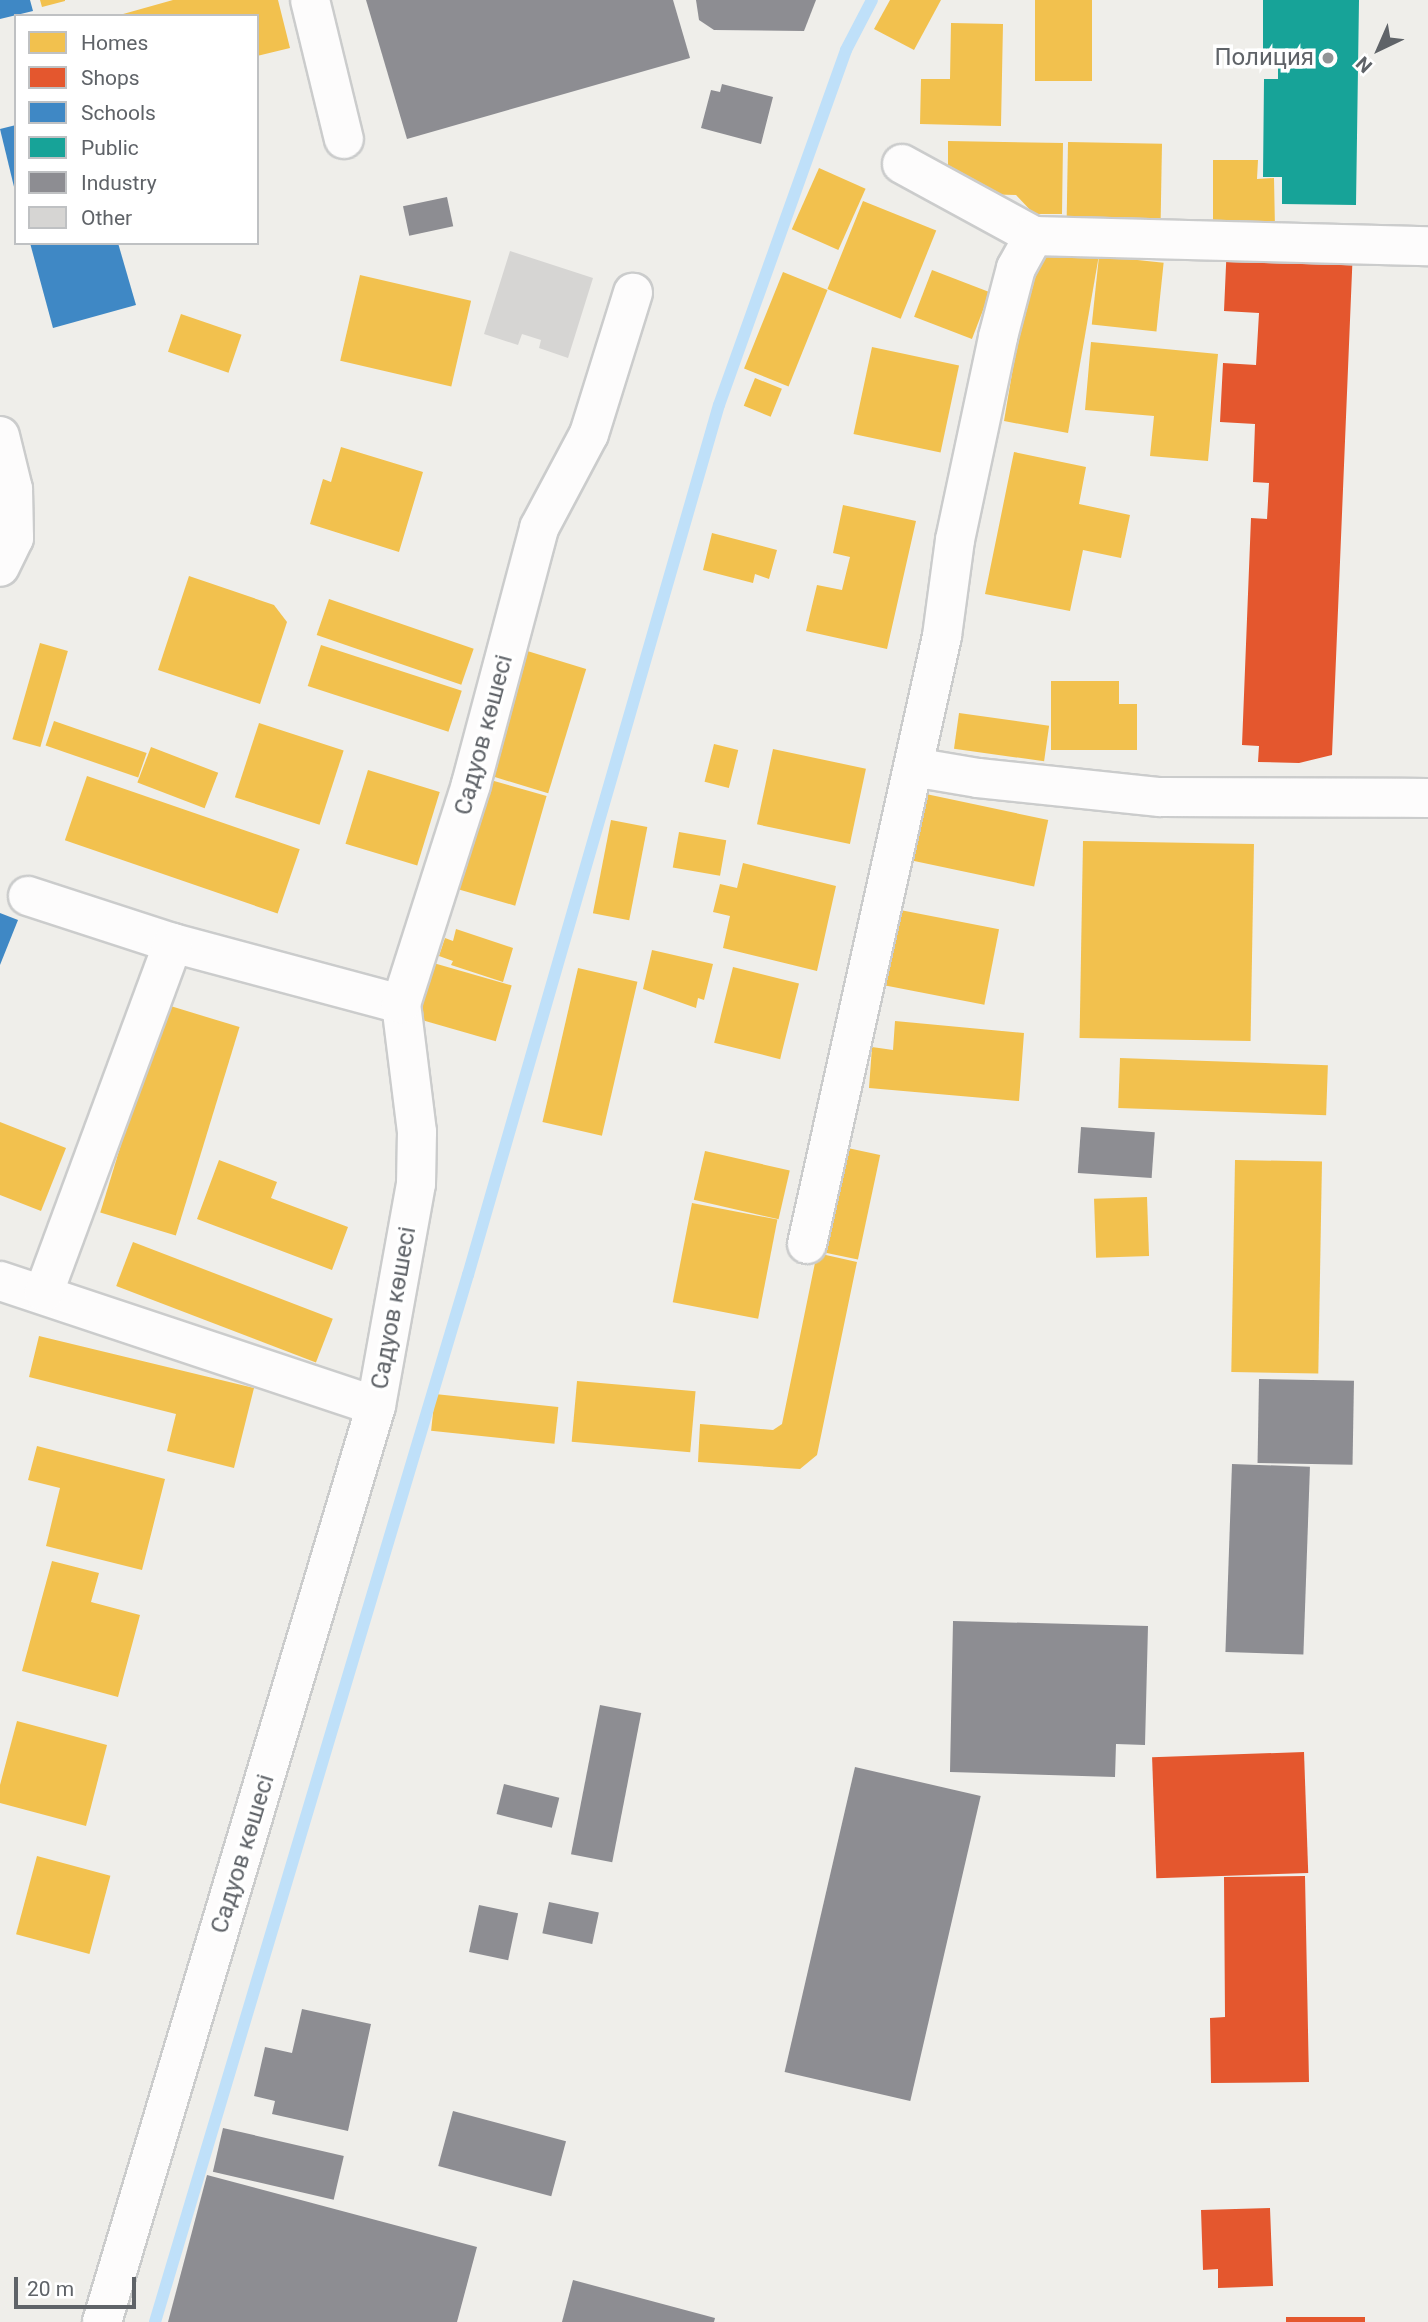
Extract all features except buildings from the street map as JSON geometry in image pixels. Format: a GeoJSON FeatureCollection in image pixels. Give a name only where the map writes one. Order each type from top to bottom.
{"type":"FeatureCollection","features":[{"type":"Feature","properties":{"kind":"street"},"geometry":{"type":"LineString","coordinates":[[310,0],[344,139]]}},
{"type":"Feature","properties":{"kind":"street"},"geometry":{"type":"LineString","coordinates":[[902,164],[1034,236],[1428,246]]}},
{"type":"Feature","properties":{"kind":"street"},"geometry":{"type":"LineString","coordinates":[[807,1244],[913,766],[998,337],[1016,268],[1034,236]]}},
{"type":"Feature","properties":{"kind":"street","name":"Садуов көшесі"},"geometry":{"type":"LineString","coordinates":[[102,2322],[376,1406],[416,1184],[417,1132],[401,1004],[467,797],[539,528],[589,433],[633,293]]}},
{"type":"Feature","properties":{"kind":"street"},"geometry":{"type":"LineString","coordinates":[[0,436],[13,489],[14,538],[0,567]]}},
{"type":"Feature","properties":{"kind":"street"},"geometry":{"type":"LineString","coordinates":[[913,766],[978,778],[1160,797],[1428,798]]}},
{"type":"Feature","properties":{"kind":"street"},"geometry":{"type":"LineString","coordinates":[[28,896],[173,943],[401,1004]]}},
{"type":"Feature","properties":{"kind":"street"},"geometry":{"type":"LineString","coordinates":[[44,1292],[173,943]]}},
{"type":"Feature","properties":{"kind":"street"},"geometry":{"type":"LineString","coordinates":[[0,1281],[44,1292],[376,1406]]}},
{"type":"Feature","properties":{"kind":"waterway"},"geometry":{"type":"LineString","coordinates":[[155,2322],[468,1275],[719,405],[846,50],[872,0]]}},
{"type":"Feature","properties":{"kind":"place","name":"Полиция"},"geometry":{"type":"Point","coordinates":[1328,58]}}]}
